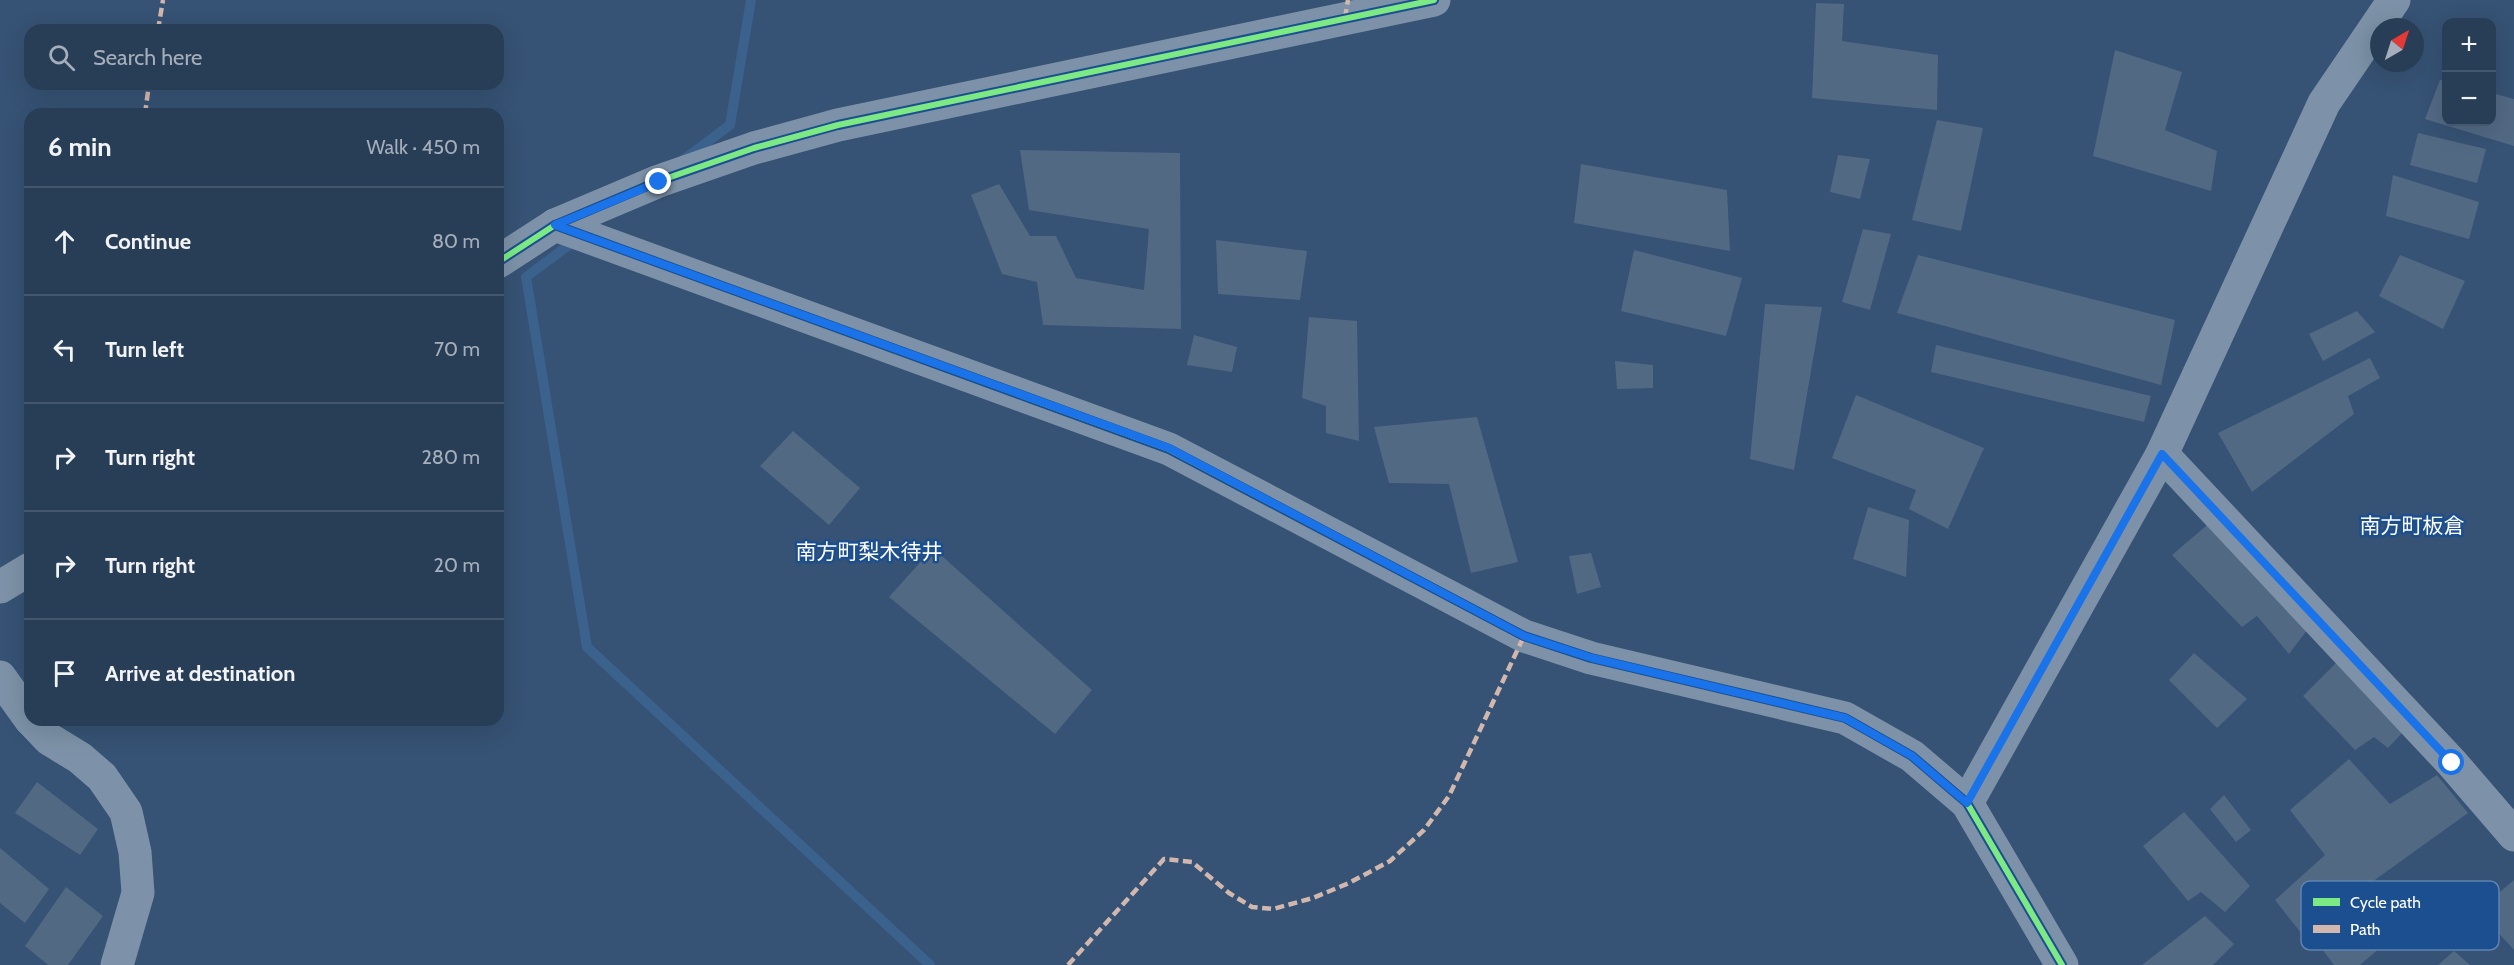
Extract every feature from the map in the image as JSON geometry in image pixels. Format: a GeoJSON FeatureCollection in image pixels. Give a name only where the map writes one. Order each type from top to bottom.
{"type":"FeatureCollection","features":[{"type":"Feature","properties":{"kind":"street"},"geometry":{"type":"LineString","coordinates":[[504,258],[555,225],[681,174],[754,148],[838,125],[1434,0]]}},
{"type":"Feature","properties":{"kind":"street"},"geometry":{"type":"LineString","coordinates":[[1967,803],[2162,454],[2325,103],[2394,0]]}},
{"type":"Feature","properties":{"kind":"street"},"geometry":{"type":"LineString","coordinates":[[555,225],[1169,448],[1524,636],[1592,658],[1845,718],[1912,756],[1967,803],[2062,965]]}},
{"type":"Feature","properties":{"kind":"street"},"geometry":{"type":"LineString","coordinates":[[2162,454],[2452,763],[2514,835]]}},
{"type":"Feature","properties":{"kind":"street"},"geometry":{"type":"LineString","coordinates":[[0,587],[24,573]]}},
{"type":"Feature","properties":{"kind":"street"},"geometry":{"type":"LineString","coordinates":[[0,676],[24,709]]}},
{"type":"Feature","properties":{"kind":"street"},"geometry":{"type":"LineString","coordinates":[[37,726],[49,739],[80,758],[102,777],[126,812],[135,852],[138,893],[117,965]]}},
{"type":"Feature","properties":{"kind":"building"},"geometry":{"type":"Polygon","coordinates":[[[1816,3],[1844,4],[1842,41],[1938,55],[1937,110],[1812,98],[1816,3]]]}},
{"type":"Feature","properties":{"kind":"building"},"geometry":{"type":"Polygon","coordinates":[[[2115,50],[2182,72],[2165,130],[2217,151],[2211,191],[2093,156],[2115,50]]]}},
{"type":"Feature","properties":{"kind":"building"},"geometry":{"type":"Polygon","coordinates":[[[2440,80],[2442,80],[2442,124],[2425,119],[2440,80]]]}},
{"type":"Feature","properties":{"kind":"building"},"geometry":{"type":"Polygon","coordinates":[[[2496,94],[2514,99],[2514,146],[2448,126],[2496,126],[2496,94]]]}},
{"type":"Feature","properties":{"kind":"building"},"geometry":{"type":"Polygon","coordinates":[[[1937,120],[1983,128],[1961,231],[1912,220],[1937,120]]]}},
{"type":"Feature","properties":{"kind":"building"},"geometry":{"type":"Polygon","coordinates":[[[2418,133],[2486,149],[2477,183],[2410,165],[2418,133]]]}},
{"type":"Feature","properties":{"kind":"building"},"geometry":{"type":"Polygon","coordinates":[[[1020,150],[1180,153],[1181,329],[1043,325],[1037,282],[1002,274],[971,195],[999,184],[1030,236],[1056,236],[1076,278],[1144,290],[1149,229],[1029,210],[1020,150]]]}},
{"type":"Feature","properties":{"kind":"building"},"geometry":{"type":"Polygon","coordinates":[[[1838,155],[1870,159],[1860,199],[1830,192],[1838,155]]]}},
{"type":"Feature","properties":{"kind":"building"},"geometry":{"type":"Polygon","coordinates":[[[1581,164],[1727,190],[1730,251],[1574,223],[1581,164]]]}},
{"type":"Feature","properties":{"kind":"building"},"geometry":{"type":"Polygon","coordinates":[[[2393,175],[2479,202],[2469,239],[2386,216],[2393,175]]]}},
{"type":"Feature","properties":{"kind":"building"},"geometry":{"type":"Polygon","coordinates":[[[1863,229],[1891,234],[1870,310],[1842,302],[1863,229]]]}},
{"type":"Feature","properties":{"kind":"building"},"geometry":{"type":"Polygon","coordinates":[[[1216,240],[1307,251],[1300,300],[1218,294],[1216,240]]]}},
{"type":"Feature","properties":{"kind":"building"},"geometry":{"type":"Polygon","coordinates":[[[1634,250],[1742,278],[1726,336],[1621,311],[1634,250]]]}},
{"type":"Feature","properties":{"kind":"building"},"geometry":{"type":"Polygon","coordinates":[[[1918,255],[2175,320],[2161,385],[1897,313],[1918,255]]]}},
{"type":"Feature","properties":{"kind":"building"},"geometry":{"type":"Polygon","coordinates":[[[2400,255],[2465,281],[2443,329],[2379,296],[2400,255]]]}},
{"type":"Feature","properties":{"kind":"building"},"geometry":{"type":"Polygon","coordinates":[[[1765,304],[1822,307],[1794,470],[1750,459],[1765,304]]]}},
{"type":"Feature","properties":{"kind":"building"},"geometry":{"type":"Polygon","coordinates":[[[2357,311],[2375,332],[2323,361],[2309,334],[2357,311]]]}},
{"type":"Feature","properties":{"kind":"building"},"geometry":{"type":"Polygon","coordinates":[[[1309,317],[1357,321],[1359,441],[1326,433],[1326,406],[1302,398],[1309,317]]]}},
{"type":"Feature","properties":{"kind":"building"},"geometry":{"type":"Polygon","coordinates":[[[1194,335],[1237,347],[1232,372],[1187,365],[1194,335]]]}},
{"type":"Feature","properties":{"kind":"building"},"geometry":{"type":"Polygon","coordinates":[[[1936,345],[2151,396],[2144,422],[1931,372],[1936,345]]]}},
{"type":"Feature","properties":{"kind":"building"},"geometry":{"type":"Polygon","coordinates":[[[2370,358],[2380,378],[2348,396],[2354,414],[2252,492],[2218,433],[2370,358]]]}},
{"type":"Feature","properties":{"kind":"building"},"geometry":{"type":"Polygon","coordinates":[[[1615,361],[1653,365],[1653,388],[1617,389],[1615,361]]]}},
{"type":"Feature","properties":{"kind":"building"},"geometry":{"type":"Polygon","coordinates":[[[1856,395],[1984,448],[1948,529],[1909,509],[1916,490],[1832,458],[1856,395]]]}},
{"type":"Feature","properties":{"kind":"building"},"geometry":{"type":"Polygon","coordinates":[[[1477,417],[1518,562],[1471,573],[1449,484],[1389,483],[1374,427],[1477,417]]]}},
{"type":"Feature","properties":{"kind":"building"},"geometry":{"type":"Polygon","coordinates":[[[793,431],[860,488],[829,525],[760,466],[793,431]]]}},
{"type":"Feature","properties":{"kind":"building"},"geometry":{"type":"Polygon","coordinates":[[[1868,507],[1909,520],[1906,577],[1853,559],[1868,507]]]}},
{"type":"Feature","properties":{"kind":"building"},"geometry":{"type":"Polygon","coordinates":[[[2213,520],[2311,625],[2289,654],[2257,616],[2242,627],[2172,555],[2213,520]]]}},
{"type":"Feature","properties":{"kind":"building"},"geometry":{"type":"Polygon","coordinates":[[[933,548],[1092,690],[1055,734],[889,597],[933,548]]]}},
{"type":"Feature","properties":{"kind":"building"},"geometry":{"type":"Polygon","coordinates":[[[1591,553],[1601,587],[1577,594],[1569,556],[1591,553]]]}},
{"type":"Feature","properties":{"kind":"building"},"geometry":{"type":"Polygon","coordinates":[[[2194,653],[2247,699],[2217,728],[2169,680],[2194,653]]]}},
{"type":"Feature","properties":{"kind":"building"},"geometry":{"type":"Polygon","coordinates":[[[2336,663],[2403,732],[2388,748],[2374,737],[2355,750],[2303,696],[2336,663]]]}},
{"type":"Feature","properties":{"kind":"building"},"geometry":{"type":"Polygon","coordinates":[[[2349,759],[2390,804],[2437,775],[2468,813],[2373,881],[2301,881],[2301,933],[2275,900],[2325,855],[2290,810],[2349,759]]]}},
{"type":"Feature","properties":{"kind":"building"},"geometry":{"type":"Polygon","coordinates":[[[37,782],[98,829],[80,855],[15,813],[37,782]]]}},
{"type":"Feature","properties":{"kind":"building"},"geometry":{"type":"Polygon","coordinates":[[[2224,795],[2251,830],[2236,842],[2210,809],[2224,795]]]}},
{"type":"Feature","properties":{"kind":"building"},"geometry":{"type":"Polygon","coordinates":[[[2184,812],[2250,886],[2225,912],[2201,892],[2188,901],[2143,846],[2184,812]]]}},
{"type":"Feature","properties":{"kind":"building"},"geometry":{"type":"Polygon","coordinates":[[[0,848],[49,889],[25,923],[0,903],[0,848]]]}},
{"type":"Feature","properties":{"kind":"building"},"geometry":{"type":"Polygon","coordinates":[[[2514,880],[2514,950],[2499,934],[2499,893],[2514,880]]]}},
{"type":"Feature","properties":{"kind":"building"},"geometry":{"type":"Polygon","coordinates":[[[66,887],[103,916],[68,965],[48,965],[25,946],[66,887]]]}},
{"type":"Feature","properties":{"kind":"building"},"geometry":{"type":"Polygon","coordinates":[[[2205,916],[2234,944],[2213,965],[2142,965],[2205,916]]]}},
{"type":"Feature","properties":{"kind":"building"},"geometry":{"type":"Polygon","coordinates":[[[2323,950],[2377,950],[2360,965],[2334,965],[2323,950]]]}},
{"type":"Feature","properties":{"kind":"building"},"geometry":{"type":"Polygon","coordinates":[[[2454,951],[2470,965],[2438,965],[2454,951]]]}},
{"type":"Feature","properties":{"kind":"waterway"},"geometry":{"type":"LineString","coordinates":[[683,160],[730,125],[751,0]]}},
{"type":"Feature","properties":{"kind":"waterway"},"geometry":{"type":"LineString","coordinates":[[577,239],[526,277],[587,647],[930,965]]}},
{"type":"Feature","properties":{"kind":"marked path"},"geometry":{"type":"LineString","coordinates":[[159,24],[163,0]]}},
{"type":"Feature","properties":{"kind":"marked path"},"geometry":{"type":"LineString","coordinates":[[1345,18],[1348,0]]}},
{"type":"Feature","properties":{"kind":"marked path"},"geometry":{"type":"LineString","coordinates":[[146,108],[148,90]]}},
{"type":"Feature","properties":{"kind":"marked path"},"geometry":{"type":"LineString","coordinates":[[1068,965],[1164,859],[1192,862],[1229,893],[1252,907],[1273,909],[1313,898],[1349,883],[1390,861],[1424,830],[1449,796],[1524,636]]}},
{"type":"Feature","properties":{"kind":"cycle path"},"geometry":{"type":"LineString","coordinates":[[504,258],[555,225],[659,181],[754,148],[838,125],[1434,0]]}},
{"type":"Feature","properties":{"kind":"cycle path"},"geometry":{"type":"LineString","coordinates":[[555,225],[1169,449],[1524,636],[1591,658],[1845,718],[1912,756],[1967,803],[2062,965]]}},
{"type":"Feature","properties":{"kind":"district","name":"南方町板倉"},"geometry":{"type":"Point","coordinates":[2412,525]}},
{"type":"Feature","properties":{"kind":"district","name":"南方町梨木待井"},"geometry":{"type":"Point","coordinates":[869,551]}},
{"type":"Feature","properties":{"kind":"route"},"geometry":{"type":"LineString","coordinates":[[659,182],[555,225],[1169,448],[1524,636],[1592,658],[1845,718],[1912,756],[1967,803],[2162,454],[2452,763]]}}]}
